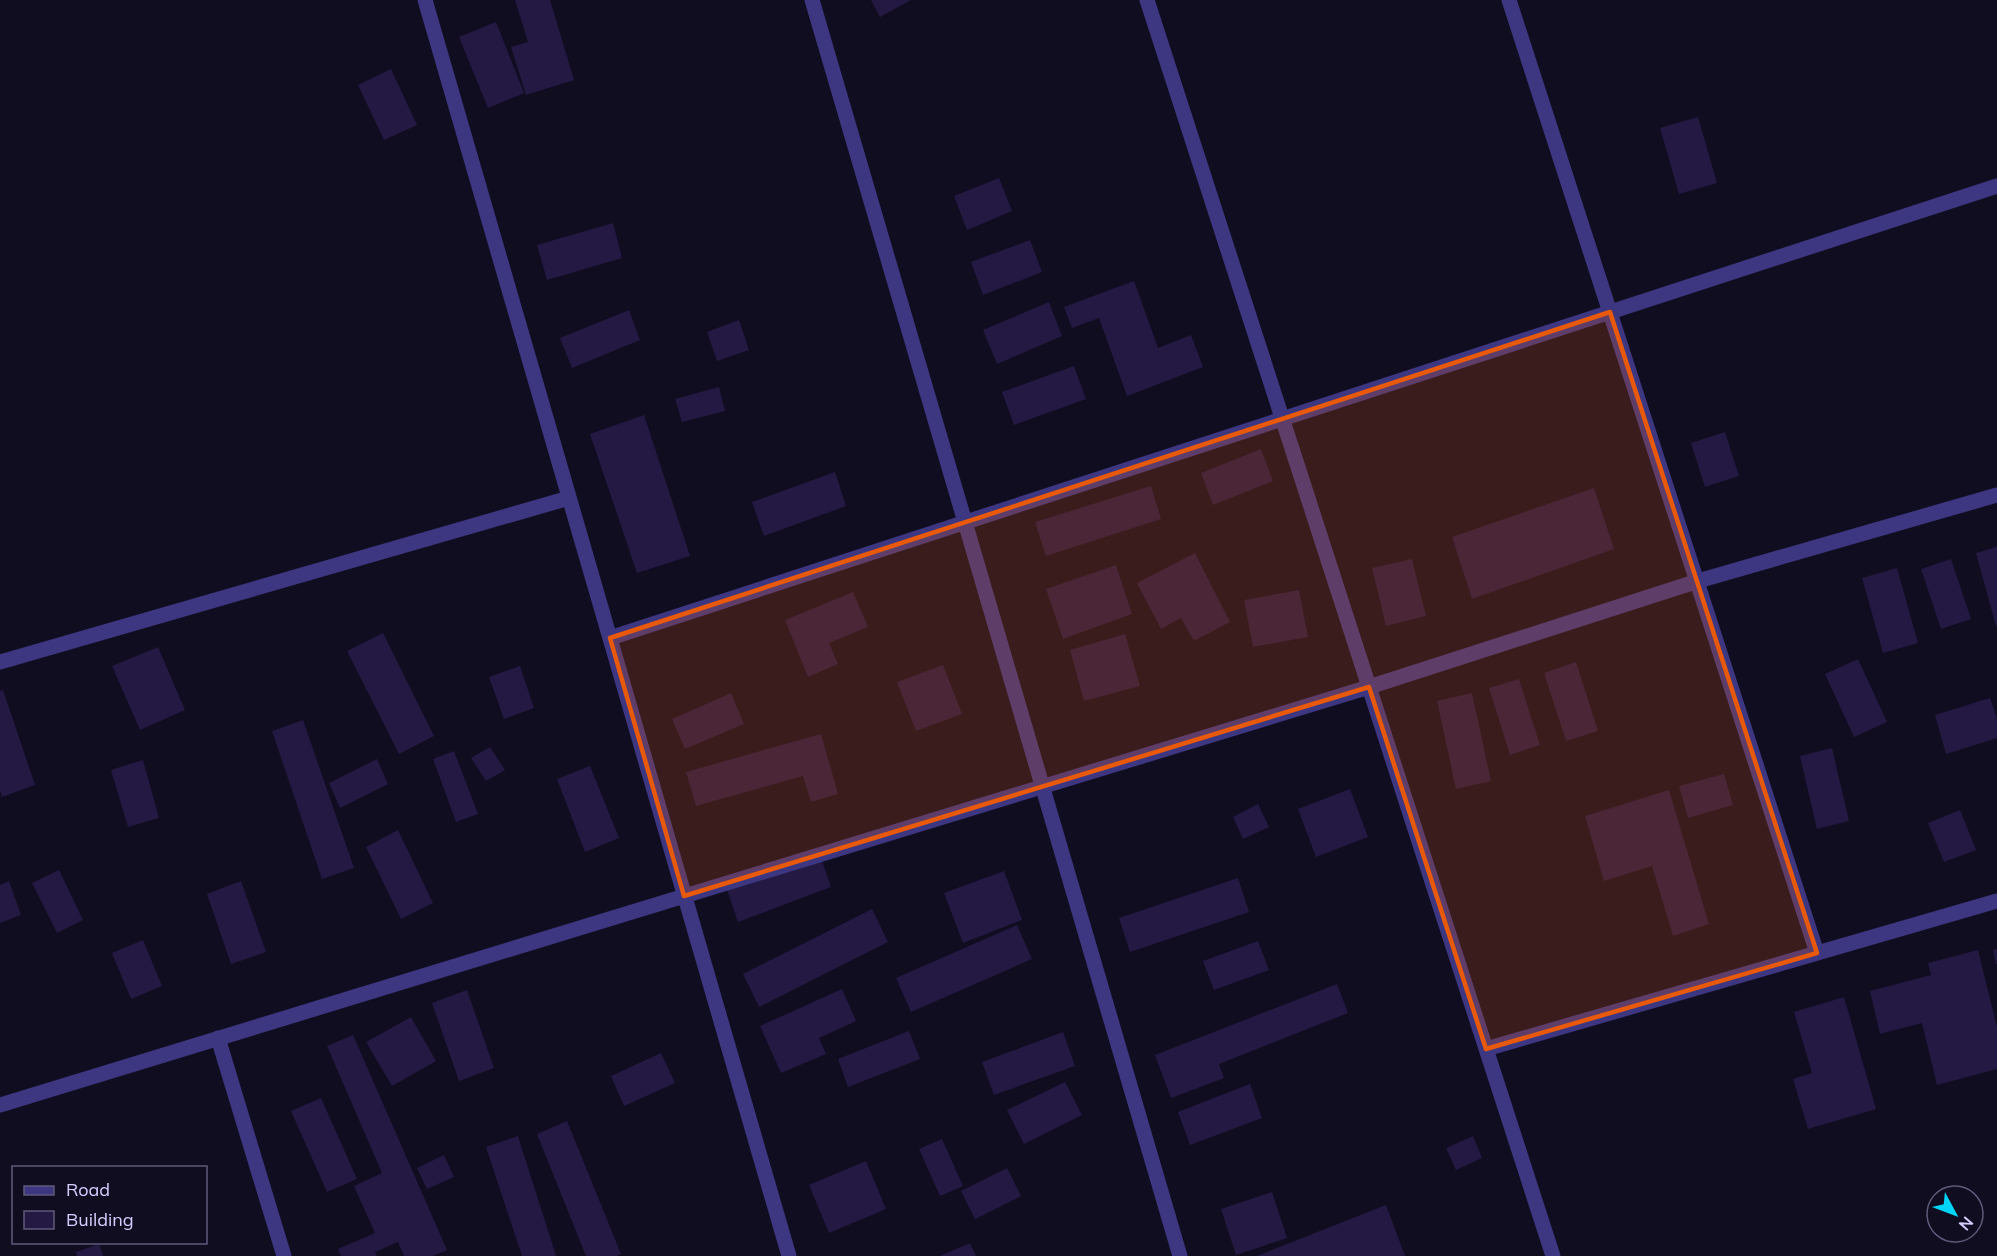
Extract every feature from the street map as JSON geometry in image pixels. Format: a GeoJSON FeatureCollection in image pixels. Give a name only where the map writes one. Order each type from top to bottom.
{"type":"FeatureCollection","features":[{"type":"Feature","properties":{"kind":"street"},"geometry":{"type":"LineString","coordinates":[[425,0],[789,1256]]}},
{"type":"Feature","properties":{"kind":"street"},"geometry":{"type":"LineString","coordinates":[[812,0],[1180,1256]]}},
{"type":"Feature","properties":{"kind":"street"},"geometry":{"type":"LineString","coordinates":[[1147,0],[1554,1256]]}},
{"type":"Feature","properties":{"kind":"street"},"geometry":{"type":"LineString","coordinates":[[1509,0],[1817,953]]}},
{"type":"Feature","properties":{"kind":"street"},"geometry":{"type":"LineString","coordinates":[[610,638],[1997,186]]}},
{"type":"Feature","properties":{"kind":"street"},"geometry":{"type":"LineString","coordinates":[[0,1105],[1370,687],[1698,581],[1997,495]]}},
{"type":"Feature","properties":{"kind":"street"},"geometry":{"type":"LineString","coordinates":[[0,662],[569,498]]}},
{"type":"Feature","properties":{"kind":"street"},"geometry":{"type":"LineString","coordinates":[[1486,1049],[1997,901]]}},
{"type":"Feature","properties":{"kind":"street"},"geometry":{"type":"LineString","coordinates":[[218,1038],[285,1256]]}},
{"type":"Feature","properties":{"kind":"highlighted area"},"geometry":{"type":"Polygon","coordinates":[[[1610,312],[1817,953],[1486,1049],[1369,687],[684,896],[610,638],[1610,312]]]}},
{"type":"Feature","properties":{"kind":"building"},"geometry":{"type":"Polygon","coordinates":[[[515,0],[550,0],[574,80],[526,95],[511,47],[528,42],[515,0]]]}},
{"type":"Feature","properties":{"kind":"building"},"geometry":{"type":"Polygon","coordinates":[[[871,0],[911,0],[880,17],[871,0]]]}},
{"type":"Feature","properties":{"kind":"building"},"geometry":{"type":"Polygon","coordinates":[[[496,22],[524,93],[488,108],[459,37],[496,22]]]}},
{"type":"Feature","properties":{"kind":"building"},"geometry":{"type":"Polygon","coordinates":[[[391,69],[417,125],[384,140],[358,85],[391,69]]]}},
{"type":"Feature","properties":{"kind":"building"},"geometry":{"type":"Polygon","coordinates":[[[1698,117],[1717,183],[1679,194],[1660,128],[1698,117]]]}},
{"type":"Feature","properties":{"kind":"building"},"geometry":{"type":"Polygon","coordinates":[[[999,178],[1012,211],[967,230],[954,196],[999,178]]]}},
{"type":"Feature","properties":{"kind":"building"},"geometry":{"type":"Polygon","coordinates":[[[613,223],[622,258],[547,280],[537,245],[613,223]]]}},
{"type":"Feature","properties":{"kind":"building"},"geometry":{"type":"Polygon","coordinates":[[[1030,240],[1042,272],[983,295],[971,262],[1030,240]]]}},
{"type":"Feature","properties":{"kind":"building"},"geometry":{"type":"Polygon","coordinates":[[[1134,281],[1158,348],[1191,335],[1203,367],[1127,396],[1099,318],[1072,328],[1064,307],[1134,281]]]}},
{"type":"Feature","properties":{"kind":"building"},"geometry":{"type":"Polygon","coordinates":[[[1049,302],[1062,336],[997,364],[983,330],[1049,302]]]}},
{"type":"Feature","properties":{"kind":"building"},"geometry":{"type":"Polygon","coordinates":[[[629,310],[640,340],[572,368],[560,338],[629,310]]]}},
{"type":"Feature","properties":{"kind":"building"},"geometry":{"type":"Polygon","coordinates":[[[739,320],[749,350],[717,361],[707,332],[739,320]]]}},
{"type":"Feature","properties":{"kind":"building"},"geometry":{"type":"Polygon","coordinates":[[[1074,366],[1086,399],[1014,425],[1002,392],[1074,366]]]}},
{"type":"Feature","properties":{"kind":"building"},"geometry":{"type":"Polygon","coordinates":[[[719,387],[725,411],[682,422],[675,399],[719,387]]]}},
{"type":"Feature","properties":{"kind":"building"},"geometry":{"type":"Polygon","coordinates":[[[644,415],[690,556],[637,573],[590,434],[644,415]]]}},
{"type":"Feature","properties":{"kind":"building"},"geometry":{"type":"Polygon","coordinates":[[[1725,432],[1739,476],[1705,487],[1691,443],[1725,432]]]}},
{"type":"Feature","properties":{"kind":"building"},"geometry":{"type":"Polygon","coordinates":[[[1261,449],[1273,481],[1213,505],[1201,473],[1261,449]]]}},
{"type":"Feature","properties":{"kind":"building"},"geometry":{"type":"Polygon","coordinates":[[[835,472],[846,506],[764,536],[752,502],[835,472]]]}},
{"type":"Feature","properties":{"kind":"building"},"geometry":{"type":"Polygon","coordinates":[[[1151,486],[1161,519],[1046,556],[1035,522],[1151,486]]]}},
{"type":"Feature","properties":{"kind":"building"},"geometry":{"type":"Polygon","coordinates":[[[1594,488],[1614,549],[1472,599],[1452,537],[1594,488]]]}},
{"type":"Feature","properties":{"kind":"building"},"geometry":{"type":"Polygon","coordinates":[[[1997,547],[1997,626],[1996,626],[1976,553],[1997,547]]]}},
{"type":"Feature","properties":{"kind":"building"},"geometry":{"type":"Polygon","coordinates":[[[1195,553],[1230,622],[1194,641],[1181,618],[1161,629],[1137,583],[1195,553]]]}},
{"type":"Feature","properties":{"kind":"building"},"geometry":{"type":"Polygon","coordinates":[[[1412,559],[1426,616],[1386,626],[1372,568],[1412,559]]]}},
{"type":"Feature","properties":{"kind":"building"},"geometry":{"type":"Polygon","coordinates":[[[1951,559],[1971,619],[1941,629],[1921,569],[1951,559]]]}},
{"type":"Feature","properties":{"kind":"building"},"geometry":{"type":"Polygon","coordinates":[[[1116,565],[1132,614],[1063,639],[1046,589],[1116,565]]]}},
{"type":"Feature","properties":{"kind":"building"},"geometry":{"type":"Polygon","coordinates":[[[1897,568],[1918,643],[1883,653],[1862,578],[1897,568]]]}},
{"type":"Feature","properties":{"kind":"building"},"geometry":{"type":"Polygon","coordinates":[[[1299,590],[1308,637],[1253,647],[1244,600],[1299,590]]]}},
{"type":"Feature","properties":{"kind":"building"},"geometry":{"type":"Polygon","coordinates":[[[853,592],[868,627],[829,643],[838,664],[808,677],[785,620],[853,592]]]}},
{"type":"Feature","properties":{"kind":"building"},"geometry":{"type":"Polygon","coordinates":[[[383,633],[434,736],[399,754],[347,651],[383,633]]]}},
{"type":"Feature","properties":{"kind":"building"},"geometry":{"type":"Polygon","coordinates":[[[1125,634],[1140,686],[1084,701],[1070,650],[1125,634]]]}},
{"type":"Feature","properties":{"kind":"building"},"geometry":{"type":"Polygon","coordinates":[[[158,647],[185,710],[140,730],[112,666],[158,647]]]}},
{"type":"Feature","properties":{"kind":"building"},"geometry":{"type":"Polygon","coordinates":[[[1858,659],[1887,722],[1854,737],[1825,674],[1858,659]]]}},
{"type":"Feature","properties":{"kind":"building"},"geometry":{"type":"Polygon","coordinates":[[[1576,662],[1598,731],[1566,741],[1544,673],[1576,662]]]}},
{"type":"Feature","properties":{"kind":"building"},"geometry":{"type":"Polygon","coordinates":[[[943,665],[962,714],[916,731],[897,682],[943,665]]]}},
{"type":"Feature","properties":{"kind":"building"},"geometry":{"type":"Polygon","coordinates":[[[520,666],[534,708],[504,719],[489,677],[520,666]]]}},
{"type":"Feature","properties":{"kind":"building"},"geometry":{"type":"Polygon","coordinates":[[[1519,679],[1540,745],[1510,755],[1489,688],[1519,679]]]}},
{"type":"Feature","properties":{"kind":"building"},"geometry":{"type":"Polygon","coordinates":[[[3,690],[35,785],[2,797],[0,790],[0,691],[3,690]]]}},
{"type":"Feature","properties":{"kind":"building"},"geometry":{"type":"Polygon","coordinates":[[[731,693],[744,724],[685,749],[672,719],[731,693]]]}},
{"type":"Feature","properties":{"kind":"building"},"geometry":{"type":"Polygon","coordinates":[[[1472,693],[1491,781],[1456,789],[1437,701],[1472,693]]]}},
{"type":"Feature","properties":{"kind":"building"},"geometry":{"type":"Polygon","coordinates":[[[1990,698],[1997,719],[1997,738],[1946,754],[1935,715],[1990,698]]]}},
{"type":"Feature","properties":{"kind":"building"},"geometry":{"type":"Polygon","coordinates":[[[303,720],[354,868],[322,879],[272,731],[303,720]]]}},
{"type":"Feature","properties":{"kind":"building"},"geometry":{"type":"Polygon","coordinates":[[[821,734],[838,794],[811,802],[803,776],[696,806],[686,772],[821,734]]]}},
{"type":"Feature","properties":{"kind":"building"},"geometry":{"type":"Polygon","coordinates":[[[490,747],[505,770],[486,781],[471,758],[490,747]]]}},
{"type":"Feature","properties":{"kind":"building"},"geometry":{"type":"Polygon","coordinates":[[[1832,748],[1849,821],[1817,829],[1800,756],[1832,748]]]}},
{"type":"Feature","properties":{"kind":"building"},"geometry":{"type":"Polygon","coordinates":[[[454,751],[478,814],[456,822],[433,759],[454,751]]]}},
{"type":"Feature","properties":{"kind":"building"},"geometry":{"type":"Polygon","coordinates":[[[377,759],[388,784],[340,808],[329,783],[377,759]]]}},
{"type":"Feature","properties":{"kind":"building"},"geometry":{"type":"Polygon","coordinates":[[[143,760],[159,818],[128,827],[111,770],[143,760]]]}},
{"type":"Feature","properties":{"kind":"building"},"geometry":{"type":"Polygon","coordinates":[[[590,766],[619,838],[585,852],[557,779],[590,766]]]}},
{"type":"Feature","properties":{"kind":"building"},"geometry":{"type":"Polygon","coordinates":[[[1724,774],[1733,805],[1688,818],[1679,786],[1724,774]]]}},
{"type":"Feature","properties":{"kind":"building"},"geometry":{"type":"Polygon","coordinates":[[[1350,789],[1368,837],[1316,857],[1298,809],[1350,789]]]}},
{"type":"Feature","properties":{"kind":"building"},"geometry":{"type":"Polygon","coordinates":[[[1669,790],[1709,924],[1673,936],[1652,866],[1604,881],[1585,816],[1669,790]]]}},
{"type":"Feature","properties":{"kind":"building"},"geometry":{"type":"Polygon","coordinates":[[[1258,804],[1269,827],[1243,839],[1233,817],[1258,804]]]}},
{"type":"Feature","properties":{"kind":"building"},"geometry":{"type":"Polygon","coordinates":[[[1960,810],[1976,850],[1944,862],[1928,823],[1960,810]]]}},
{"type":"Feature","properties":{"kind":"building"},"geometry":{"type":"Polygon","coordinates":[[[398,830],[433,903],[401,919],[366,847],[398,830]]]}},
{"type":"Feature","properties":{"kind":"building"},"geometry":{"type":"Polygon","coordinates":[[[819,852],[831,887],[738,922],[726,887],[819,852]]]}},
{"type":"Feature","properties":{"kind":"building"},"geometry":{"type":"Polygon","coordinates":[[[59,870],[83,920],[57,933],[32,883],[59,870]]]}},
{"type":"Feature","properties":{"kind":"building"},"geometry":{"type":"Polygon","coordinates":[[[1004,871],[1022,920],[963,943],[944,893],[1004,871]]]}},
{"type":"Feature","properties":{"kind":"building"},"geometry":{"type":"Polygon","coordinates":[[[1238,878],[1249,912],[1130,952],[1119,918],[1238,878]]]}},
{"type":"Feature","properties":{"kind":"building"},"geometry":{"type":"Polygon","coordinates":[[[9,881],[21,915],[0,923],[0,885],[9,881]]]}},
{"type":"Feature","properties":{"kind":"building"},"geometry":{"type":"Polygon","coordinates":[[[241,881],[266,952],[231,964],[207,894],[241,881]]]}},
{"type":"Feature","properties":{"kind":"building"},"geometry":{"type":"Polygon","coordinates":[[[872,909],[888,942],[759,1007],[743,974],[872,909]]]}},
{"type":"Feature","properties":{"kind":"building"},"geometry":{"type":"Polygon","coordinates":[[[1017,925],[1032,959],[911,1012],[896,978],[1017,925]]]}},
{"type":"Feature","properties":{"kind":"building"},"geometry":{"type":"Polygon","coordinates":[[[143,940],[162,986],[131,999],[112,953],[143,940]]]}},
{"type":"Feature","properties":{"kind":"building"},"geometry":{"type":"Polygon","coordinates":[[[1258,941],[1269,970],[1214,990],[1203,961],[1258,941]]]}},
{"type":"Feature","properties":{"kind":"building"},"geometry":{"type":"Polygon","coordinates":[[[1997,949],[1997,964],[1996,964],[1993,950],[1997,949]]]}},
{"type":"Feature","properties":{"kind":"building"},"geometry":{"type":"Polygon","coordinates":[[[1978,950],[1997,1027],[1997,1069],[1937,1085],[1922,1023],[1880,1034],[1870,991],[1931,975],[1928,963],[1978,950]]]}},
{"type":"Feature","properties":{"kind":"building"},"geometry":{"type":"Polygon","coordinates":[[[1337,984],[1348,1013],[1219,1064],[1224,1078],[1171,1098],[1155,1055],[1337,984]]]}},
{"type":"Feature","properties":{"kind":"building"},"geometry":{"type":"Polygon","coordinates":[[[842,989],[856,1021],[819,1038],[826,1054],[781,1073],[760,1026],[842,989]]]}},
{"type":"Feature","properties":{"kind":"building"},"geometry":{"type":"Polygon","coordinates":[[[467,990],[494,1068],[459,1081],[432,1003],[467,990]]]}},
{"type":"Feature","properties":{"kind":"building"},"geometry":{"type":"Polygon","coordinates":[[[1844,997],[1876,1109],[1808,1129],[1793,1079],[1812,1073],[1794,1012],[1844,997]]]}},
{"type":"Feature","properties":{"kind":"building"},"geometry":{"type":"Polygon","coordinates":[[[411,1017],[436,1061],[392,1086],[366,1042],[411,1017]]]}},
{"type":"Feature","properties":{"kind":"building"},"geometry":{"type":"Polygon","coordinates":[[[909,1031],[920,1059],[848,1087],[838,1059],[909,1031]]]}},
{"type":"Feature","properties":{"kind":"building"},"geometry":{"type":"Polygon","coordinates":[[[1063,1032],[1075,1066],[994,1095],[982,1062],[1063,1032]]]}},
{"type":"Feature","properties":{"kind":"building"},"geometry":{"type":"Polygon","coordinates":[[[353,1035],[447,1250],[433,1256],[404,1256],[398,1242],[375,1252],[377,1256],[341,1256],[338,1249],[375,1233],[354,1186],[382,1173],[327,1046],[353,1035]]]}},
{"type":"Feature","properties":{"kind":"building"},"geometry":{"type":"Polygon","coordinates":[[[661,1053],[675,1083],[624,1106],[611,1076],[661,1053]]]}},
{"type":"Feature","properties":{"kind":"building"},"geometry":{"type":"Polygon","coordinates":[[[1065,1082],[1082,1115],[1024,1144],[1007,1110],[1065,1082]]]}},
{"type":"Feature","properties":{"kind":"building"},"geometry":{"type":"Polygon","coordinates":[[[1250,1084],[1262,1118],[1190,1145],[1178,1112],[1250,1084]]]}},
{"type":"Feature","properties":{"kind":"building"},"geometry":{"type":"Polygon","coordinates":[[[321,1098],[357,1179],[327,1192],[291,1111],[321,1098]]]}},
{"type":"Feature","properties":{"kind":"building"},"geometry":{"type":"Polygon","coordinates":[[[567,1121],[621,1254],[617,1256],[586,1256],[537,1134],[567,1121]]]}},
{"type":"Feature","properties":{"kind":"building"},"geometry":{"type":"Polygon","coordinates":[[[518,1136],[556,1256],[522,1256],[486,1147],[518,1136]]]}},
{"type":"Feature","properties":{"kind":"building"},"geometry":{"type":"Polygon","coordinates":[[[1473,1136],[1482,1158],[1456,1170],[1446,1148],[1473,1136]]]}},
{"type":"Feature","properties":{"kind":"building"},"geometry":{"type":"Polygon","coordinates":[[[942,1139],[963,1186],[940,1196],[919,1149],[942,1139]]]}},
{"type":"Feature","properties":{"kind":"building"},"geometry":{"type":"Polygon","coordinates":[[[444,1155],[454,1177],[427,1189],[417,1168],[444,1155]]]}},
{"type":"Feature","properties":{"kind":"building"},"geometry":{"type":"Polygon","coordinates":[[[866,1161],[886,1209],[829,1233],[809,1185],[866,1161]]]}},
{"type":"Feature","properties":{"kind":"building"},"geometry":{"type":"Polygon","coordinates":[[[1007,1168],[1021,1196],[975,1219],[961,1191],[1007,1168]]]}},
{"type":"Feature","properties":{"kind":"building"},"geometry":{"type":"Polygon","coordinates":[[[1272,1192],[1287,1238],[1236,1255],[1221,1209],[1272,1192]]]}},
{"type":"Feature","properties":{"kind":"building"},"geometry":{"type":"Polygon","coordinates":[[[1386,1205],[1405,1256],[1257,1256],[1386,1205]]]}},
{"type":"Feature","properties":{"kind":"building"},"geometry":{"type":"Polygon","coordinates":[[[970,1243],[976,1256],[940,1256],[970,1243]]]}},
{"type":"Feature","properties":{"kind":"building"},"geometry":{"type":"Polygon","coordinates":[[[99,1244],[103,1256],[77,1256],[76,1252],[99,1244]]]}}]}
